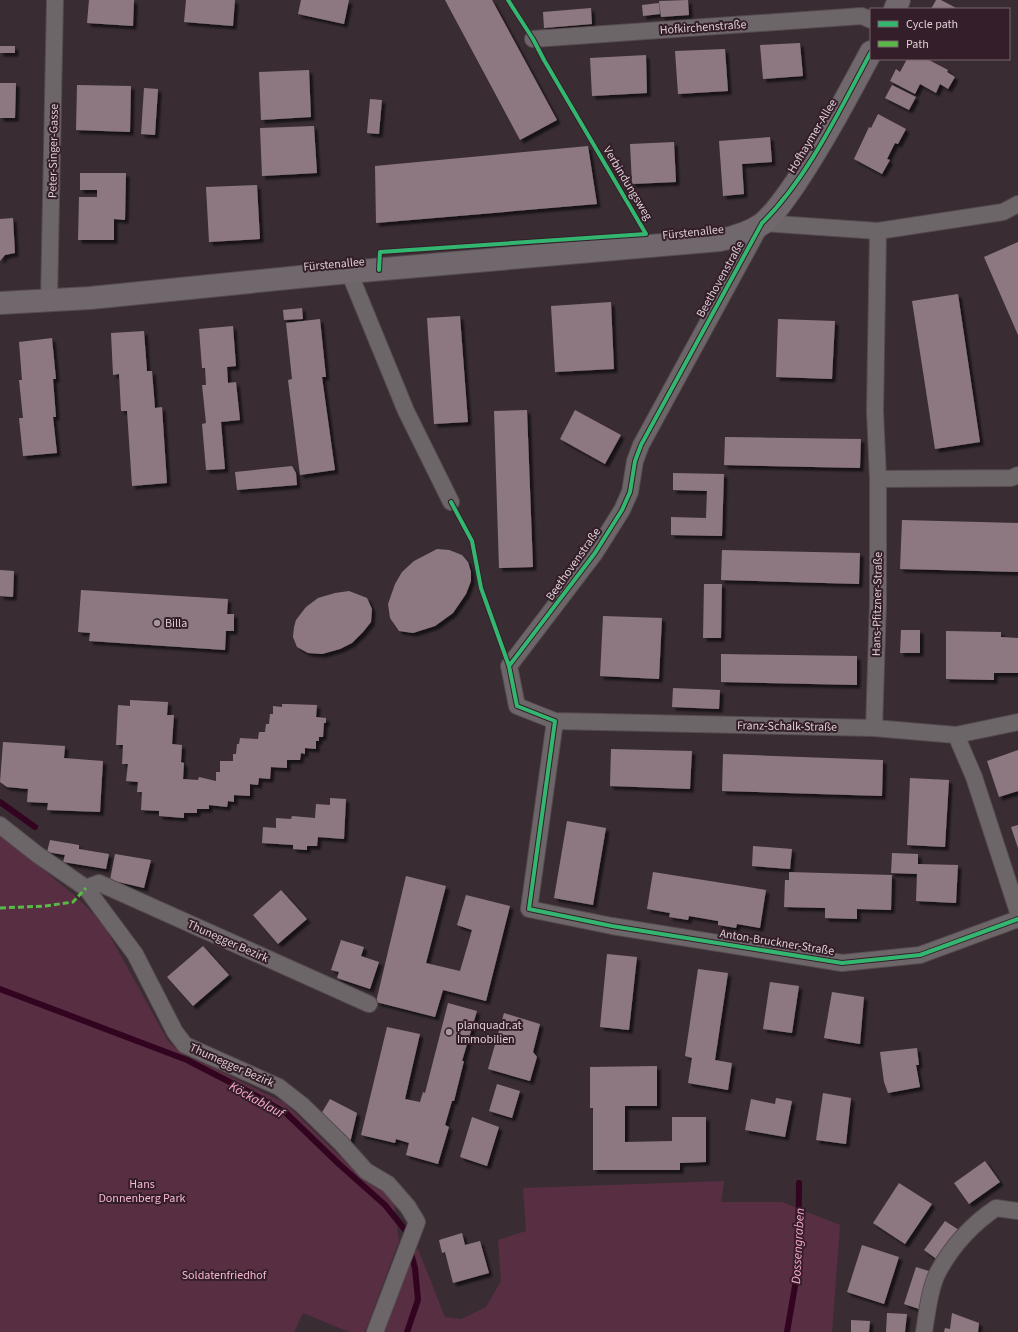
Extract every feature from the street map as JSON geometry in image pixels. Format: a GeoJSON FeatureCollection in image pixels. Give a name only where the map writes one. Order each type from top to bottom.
{"type":"FeatureCollection","features":[{"type":"Feature","properties":{"kind":"street","name":"Peter-Singer-Gasse"},"geometry":{"type":"LineString","coordinates":[[49,301],[55,0]]}},
{"type":"Feature","properties":{"kind":"street","name":"Hofkirchenstraße"},"geometry":{"type":"LineString","coordinates":[[533,39],[862,16],[870,20]]}},
{"type":"Feature","properties":{"kind":"street","name":"Hofhaymer-Allee"},"geometry":{"type":"LineString","coordinates":[[762,223],[785,198],[810,161],[870,54]]}},
{"type":"Feature","properties":{"kind":"street"},"geometry":{"type":"LineString","coordinates":[[762,223],[878,231],[1003,212],[1018,204]]}},
{"type":"Feature","properties":{"kind":"street","name":"Fürstenallee"},"geometry":{"type":"LineString","coordinates":[[0,303],[49,301],[349,272],[720,240],[747,233],[762,223]]}},
{"type":"Feature","properties":{"kind":"street","name":"Beethovenstraße"},"geometry":{"type":"LineString","coordinates":[[555,721],[517,706],[508,666],[595,553],[622,510],[630,492],[641,444],[762,223]]}},
{"type":"Feature","properties":{"kind":"street","name":"Hans-Pfitzner-Straße"},"geometry":{"type":"LineString","coordinates":[[874,728],[878,603],[878,479],[875,411],[878,231]]}},
{"type":"Feature","properties":{"kind":"street","name":"Fürstenallee"},"geometry":{"type":"LineString","coordinates":[[349,272],[406,411],[452,502]]}},
{"type":"Feature","properties":{"kind":"street"},"geometry":{"type":"LineString","coordinates":[[878,479],[1011,478],[1018,475]]}},
{"type":"Feature","properties":{"kind":"street","name":"Franz-Schalk-Straße"},"geometry":{"type":"LineString","coordinates":[[555,721],[874,728],[956,735],[1018,722]]}},
{"type":"Feature","properties":{"kind":"street","name":"Anton-Bruckner-Straße"},"geometry":{"type":"LineString","coordinates":[[555,721],[529,909],[612,926],[842,963],[920,955],[1018,919]]}},
{"type":"Feature","properties":{"kind":"street"},"geometry":{"type":"LineString","coordinates":[[956,735],[974,777],[1018,912]]}},
{"type":"Feature","properties":{"kind":"street","name":"Thumegger Bezirk"},"geometry":{"type":"LineString","coordinates":[[0,825],[38,855],[86,888],[135,954],[175,1032],[185,1045],[279,1087],[302,1105],[341,1143],[366,1171],[388,1184],[408,1207],[417,1222],[375,1332]]}},
{"type":"Feature","properties":{"kind":"street","name":"Thunegger Bezirk"},"geometry":{"type":"LineString","coordinates":[[86,888],[99,883],[369,1004]]}},
{"type":"Feature","properties":{"kind":"street"},"geometry":{"type":"LineString","coordinates":[[924,1332],[928,1305],[937,1275],[959,1240],[974,1224],[996,1208],[1018,1210]]}},
{"type":"Feature","properties":{"kind":"green space","name":"Hans Donnenberg Park"},"geometry":{"type":"Polygon","coordinates":[[[0,834],[75,896],[93,913],[106,929],[168,1041],[185,1056],[208,1065],[285,1103],[350,1166],[393,1194],[399,1241],[365,1332],[349,1332],[303,1313],[294,1332],[0,1332],[0,834]]]}},
{"type":"Feature","properties":{"kind":"green space"},"geometry":{"type":"Polygon","coordinates":[[[724,1181],[721,1202],[782,1202],[840,1225],[832,1332],[382,1332],[409,1254],[418,1249],[445,1317],[461,1319],[486,1307],[501,1281],[498,1240],[526,1231],[523,1188],[724,1181]]]}},
{"type":"Feature","properties":{"kind":"building"},"geometry":{"type":"Polygon","coordinates":[[[89,0],[134,0],[133,26],[87,23],[89,0]]]}},
{"type":"Feature","properties":{"kind":"building"},"geometry":{"type":"Polygon","coordinates":[[[186,0],[235,0],[233,26],[184,22],[186,0]]]}},
{"type":"Feature","properties":{"kind":"building"},"geometry":{"type":"Polygon","coordinates":[[[301,0],[349,0],[344,24],[298,14],[301,0]]]}},
{"type":"Feature","properties":{"kind":"building"},"geometry":{"type":"Polygon","coordinates":[[[445,0],[492,0],[557,120],[520,140],[445,0]]]}},
{"type":"Feature","properties":{"kind":"building"},"geometry":{"type":"Polygon","coordinates":[[[688,0],[689,15],[661,17],[659,1],[688,0]]]}},
{"type":"Feature","properties":{"kind":"building"},"geometry":{"type":"Polygon","coordinates":[[[936,0],[941,0],[956,8],[932,8],[936,0]]]}},
{"type":"Feature","properties":{"kind":"building"},"geometry":{"type":"Polygon","coordinates":[[[659,3],[660,14],[643,16],[642,5],[659,3]]]}},
{"type":"Feature","properties":{"kind":"building"},"geometry":{"type":"Polygon","coordinates":[[[591,8],[592,24],[544,28],[543,12],[591,8]]]}},
{"type":"Feature","properties":{"kind":"building"},"geometry":{"type":"Polygon","coordinates":[[[800,43],[803,76],[763,79],[760,45],[800,43]]]}},
{"type":"Feature","properties":{"kind":"building"},"geometry":{"type":"Polygon","coordinates":[[[0,46],[15,46],[15,53],[0,53],[0,46]]]}},
{"type":"Feature","properties":{"kind":"building"},"geometry":{"type":"Polygon","coordinates":[[[725,49],[728,91],[678,94],[675,51],[725,49]]]}},
{"type":"Feature","properties":{"kind":"building"},"geometry":{"type":"Polygon","coordinates":[[[646,55],[647,93],[592,96],[590,58],[646,55]]]}},
{"type":"Feature","properties":{"kind":"building"},"geometry":{"type":"Polygon","coordinates":[[[906,60],[929,60],[948,70],[947,72],[955,77],[948,89],[940,84],[936,93],[920,84],[915,94],[890,81],[896,69],[900,72],[906,60]]]}},
{"type":"Feature","properties":{"kind":"building"},"geometry":{"type":"Polygon","coordinates":[[[309,70],[311,117],[261,120],[259,72],[309,70]]]}},
{"type":"Feature","properties":{"kind":"building"},"geometry":{"type":"Polygon","coordinates":[[[0,83],[16,83],[15,118],[0,118],[0,83]]]}},
{"type":"Feature","properties":{"kind":"building"},"geometry":{"type":"Polygon","coordinates":[[[77,85],[131,86],[130,132],[76,130],[77,85]]]}},
{"type":"Feature","properties":{"kind":"building"},"geometry":{"type":"Polygon","coordinates":[[[892,85],[916,97],[909,110],[885,98],[892,85]]]}},
{"type":"Feature","properties":{"kind":"building"},"geometry":{"type":"Polygon","coordinates":[[[144,88],[158,89],[155,135],[141,134],[144,88]]]}},
{"type":"Feature","properties":{"kind":"building"},"geometry":{"type":"Polygon","coordinates":[[[370,99],[382,100],[379,134],[367,133],[370,99]]]}},
{"type":"Feature","properties":{"kind":"building"},"geometry":{"type":"Polygon","coordinates":[[[878,114],[906,129],[898,144],[895,143],[887,159],[890,160],[882,174],[854,159],[869,127],[871,128],[878,114]]]}},
{"type":"Feature","properties":{"kind":"building"},"geometry":{"type":"Polygon","coordinates":[[[314,126],[317,173],[262,176],[260,128],[314,126]]]}},
{"type":"Feature","properties":{"kind":"building"},"geometry":{"type":"Polygon","coordinates":[[[770,137],[772,162],[742,164],[744,194],[723,196],[719,141],[770,137]]]}},
{"type":"Feature","properties":{"kind":"building"},"geometry":{"type":"Polygon","coordinates":[[[674,142],[676,182],[632,184],[630,144],[674,142]]]}},
{"type":"Feature","properties":{"kind":"building"},"geometry":{"type":"Polygon","coordinates":[[[588,146],[597,204],[376,223],[375,166],[588,146]]]}},
{"type":"Feature","properties":{"kind":"building"},"geometry":{"type":"Polygon","coordinates":[[[80,173],[126,173],[125,220],[114,219],[114,240],[78,240],[79,197],[97,197],[97,190],[80,190],[80,173]]]}},
{"type":"Feature","properties":{"kind":"building"},"geometry":{"type":"Polygon","coordinates":[[[257,185],[260,239],[209,242],[206,187],[257,185]]]}},
{"type":"Feature","properties":{"kind":"building"},"geometry":{"type":"Polygon","coordinates":[[[13,218],[15,253],[5,255],[0,261],[0,219],[13,218]]]}},
{"type":"Feature","properties":{"kind":"building"},"geometry":{"type":"Polygon","coordinates":[[[1018,242],[1018,335],[984,257],[1018,242]]]}},
{"type":"Feature","properties":{"kind":"building"},"geometry":{"type":"Polygon","coordinates":[[[958,294],[980,442],[935,449],[912,301],[958,294]]]}},
{"type":"Feature","properties":{"kind":"building"},"geometry":{"type":"Polygon","coordinates":[[[611,302],[614,369],[555,372],[551,306],[611,302]]]}},
{"type":"Feature","properties":{"kind":"building"},"geometry":{"type":"Polygon","coordinates":[[[302,308],[303,319],[284,320],[283,310],[302,308]]]}},
{"type":"Feature","properties":{"kind":"building"},"geometry":{"type":"Polygon","coordinates":[[[460,316],[468,422],[434,424],[427,318],[460,316]]]}},
{"type":"Feature","properties":{"kind":"building"},"geometry":{"type":"Polygon","coordinates":[[[320,319],[326,377],[322,377],[335,470],[300,475],[288,380],[292,379],[286,323],[320,319]]]}},
{"type":"Feature","properties":{"kind":"building"},"geometry":{"type":"Polygon","coordinates":[[[778,319],[835,321],[832,379],[776,377],[778,319]]]}},
{"type":"Feature","properties":{"kind":"building"},"geometry":{"type":"Polygon","coordinates":[[[233,326],[236,366],[227,367],[228,383],[236,382],[240,420],[221,422],[225,469],[206,470],[202,424],[206,423],[202,385],[206,385],[205,368],[202,368],[199,329],[233,326]]]}},
{"type":"Feature","properties":{"kind":"building"},"geometry":{"type":"Polygon","coordinates":[[[144,331],[147,371],[152,371],[155,408],[162,407],[167,483],[132,486],[127,411],[121,411],[119,374],[113,375],[111,333],[144,331]]]}},
{"type":"Feature","properties":{"kind":"building"},"geometry":{"type":"Polygon","coordinates":[[[52,338],[56,379],[53,379],[56,417],[53,417],[57,453],[23,456],[19,418],[23,418],[19,380],[22,380],[19,342],[52,338]]]}},
{"type":"Feature","properties":{"kind":"building"},"geometry":{"type":"Polygon","coordinates":[[[527,410],[533,567],[499,568],[494,411],[527,410]]]}},
{"type":"Feature","properties":{"kind":"building"},"geometry":{"type":"Polygon","coordinates":[[[575,410],[621,435],[605,464],[560,439],[575,410]]]}},
{"type":"Feature","properties":{"kind":"building"},"geometry":{"type":"Polygon","coordinates":[[[725,437],[861,439],[860,468],[724,465],[725,437]]]}},
{"type":"Feature","properties":{"kind":"building"},"geometry":{"type":"Polygon","coordinates":[[[292,466],[296,473],[297,485],[237,490],[235,472],[292,466]]]}},
{"type":"Feature","properties":{"kind":"building"},"geometry":{"type":"Polygon","coordinates":[[[673,473],[724,474],[722,536],[671,535],[671,517],[706,518],[707,491],[673,490],[673,473]]]}},
{"type":"Feature","properties":{"kind":"building"},"geometry":{"type":"Polygon","coordinates":[[[902,520],[1018,523],[1018,572],[900,569],[902,520]]]}},
{"type":"Feature","properties":{"kind":"building"},"geometry":{"type":"Polygon","coordinates":[[[437,549],[449,550],[462,555],[468,562],[471,572],[471,581],[466,594],[453,613],[435,626],[413,633],[399,631],[390,618],[388,604],[395,584],[402,572],[414,561],[437,549]]]}},
{"type":"Feature","properties":{"kind":"building"},"geometry":{"type":"Polygon","coordinates":[[[722,550],[860,553],[859,584],[721,580],[722,550]]]}},
{"type":"Feature","properties":{"kind":"building"},"geometry":{"type":"Polygon","coordinates":[[[0,570],[14,571],[13,597],[0,596],[0,570]]]}},
{"type":"Feature","properties":{"kind":"building"},"geometry":{"type":"Polygon","coordinates":[[[704,584],[722,584],[721,638],[703,638],[704,584]]]}},
{"type":"Feature","properties":{"kind":"building","name":"Billa"},"geometry":{"type":"Polygon","coordinates":[[[81,590],[228,599],[227,614],[234,614],[234,631],[226,631],[225,650],[89,641],[90,633],[78,632],[81,590]]]}},
{"type":"Feature","properties":{"kind":"building"},"geometry":{"type":"Polygon","coordinates":[[[349,591],[367,598],[372,609],[371,622],[363,632],[352,643],[340,649],[322,654],[308,653],[297,647],[293,637],[294,627],[296,620],[306,607],[318,598],[349,591]]]}},
{"type":"Feature","properties":{"kind":"building"},"geometry":{"type":"Polygon","coordinates":[[[603,616],[662,618],[659,679],[600,676],[603,616]]]}},
{"type":"Feature","properties":{"kind":"building"},"geometry":{"type":"Polygon","coordinates":[[[901,630],[920,630],[920,653],[900,653],[901,630]]]}},
{"type":"Feature","properties":{"kind":"building"},"geometry":{"type":"Polygon","coordinates":[[[946,631],[1001,632],[1001,637],[1018,638],[1018,673],[994,673],[994,680],[946,679],[946,631]]]}},
{"type":"Feature","properties":{"kind":"building"},"geometry":{"type":"Polygon","coordinates":[[[721,654],[857,656],[857,685],[721,682],[721,654]]]}},
{"type":"Feature","properties":{"kind":"building"},"geometry":{"type":"Polygon","coordinates":[[[673,688],[720,690],[719,709],[672,707],[673,688]]]}},
{"type":"Feature","properties":{"kind":"building"},"geometry":{"type":"Polygon","coordinates":[[[130,700],[168,702],[167,715],[174,715],[172,744],[182,745],[181,762],[184,763],[183,779],[198,780],[199,777],[216,781],[216,772],[220,772],[220,761],[233,761],[233,754],[236,754],[237,744],[239,744],[240,738],[258,739],[259,732],[265,732],[266,724],[269,724],[270,714],[273,714],[273,706],[282,707],[282,704],[317,705],[316,717],[326,718],[326,723],[324,723],[323,737],[319,737],[319,741],[316,741],[316,749],[305,748],[305,754],[301,753],[300,760],[287,760],[287,768],[271,767],[270,779],[259,778],[258,785],[250,784],[250,796],[234,795],[234,802],[228,801],[227,807],[209,805],[209,809],[197,809],[197,813],[184,813],[184,818],[159,816],[159,811],[141,810],[142,792],[137,792],[138,782],[126,781],[128,764],[122,764],[123,745],[116,745],[118,705],[130,706],[130,700]]]}},
{"type":"Feature","properties":{"kind":"building"},"geometry":{"type":"Polygon","coordinates":[[[3,742],[65,746],[64,758],[103,761],[100,812],[47,810],[48,803],[27,802],[28,789],[7,787],[0,782],[3,742]]]}},
{"type":"Feature","properties":{"kind":"building"},"geometry":{"type":"Polygon","coordinates":[[[611,749],[692,751],[690,789],[610,786],[611,749]]]}},
{"type":"Feature","properties":{"kind":"building"},"geometry":{"type":"Polygon","coordinates":[[[1018,750],[1018,791],[999,797],[987,761],[1018,750]]]}},
{"type":"Feature","properties":{"kind":"building"},"geometry":{"type":"Polygon","coordinates":[[[723,754],[883,760],[882,796],[722,791],[723,754]]]}},
{"type":"Feature","properties":{"kind":"building"},"geometry":{"type":"Polygon","coordinates":[[[910,778],[949,780],[945,847],[907,845],[910,778]]]}},
{"type":"Feature","properties":{"kind":"building"},"geometry":{"type":"Polygon","coordinates":[[[330,798],[346,799],[344,839],[318,837],[317,846],[307,846],[307,850],[293,849],[293,845],[262,843],[263,827],[276,828],[276,818],[291,819],[292,816],[315,818],[316,804],[330,805],[330,798]]]}},
{"type":"Feature","properties":{"kind":"building"},"geometry":{"type":"Polygon","coordinates":[[[567,821],[606,828],[593,905],[554,898],[567,821]]]}},
{"type":"Feature","properties":{"kind":"building"},"geometry":{"type":"Polygon","coordinates":[[[1018,825],[1018,848],[1011,827],[1018,825]]]}},
{"type":"Feature","properties":{"kind":"building"},"geometry":{"type":"Polygon","coordinates":[[[50,840],[79,845],[79,849],[109,854],[106,869],[63,862],[65,855],[47,852],[50,840]]]}},
{"type":"Feature","properties":{"kind":"building"},"geometry":{"type":"Polygon","coordinates":[[[753,846],[792,849],[790,869],[752,866],[753,846]]]}},
{"type":"Feature","properties":{"kind":"building"},"geometry":{"type":"Polygon","coordinates":[[[892,853],[918,854],[918,864],[958,865],[956,903],[916,901],[917,874],[891,873],[892,853]]]}},
{"type":"Feature","properties":{"kind":"building"},"geometry":{"type":"Polygon","coordinates":[[[115,854],[151,860],[144,888],[110,880],[115,854]]]}},
{"type":"Feature","properties":{"kind":"building"},"geometry":{"type":"Polygon","coordinates":[[[653,872],[766,890],[760,928],[737,924],[736,928],[718,925],[718,921],[689,916],[688,920],[669,917],[670,913],[647,909],[653,872]]]}},
{"type":"Feature","properties":{"kind":"building"},"geometry":{"type":"Polygon","coordinates":[[[789,872],[892,875],[891,910],[857,909],[857,919],[825,918],[825,908],[784,907],[785,880],[789,880],[789,872]]]}},
{"type":"Feature","properties":{"kind":"building"},"geometry":{"type":"Polygon","coordinates":[[[406,876],[446,886],[426,963],[460,971],[472,930],[457,925],[466,895],[510,906],[486,1001],[443,990],[435,1017],[376,1002],[406,876]]]}},
{"type":"Feature","properties":{"kind":"building"},"geometry":{"type":"Polygon","coordinates":[[[281,890],[307,919],[278,944],[253,915],[281,890]]]}},
{"type":"Feature","properties":{"kind":"building"},"geometry":{"type":"Polygon","coordinates":[[[341,940],[364,947],[361,956],[379,962],[370,989],[337,978],[339,972],[331,970],[341,940]]]}},
{"type":"Feature","properties":{"kind":"building"},"geometry":{"type":"Polygon","coordinates":[[[203,946],[229,975],[193,1006],[167,977],[203,946]]]}},
{"type":"Feature","properties":{"kind":"building"},"geometry":{"type":"Polygon","coordinates":[[[607,954],[637,957],[629,1030],[600,1027],[607,954]]]}},
{"type":"Feature","properties":{"kind":"building"},"geometry":{"type":"Polygon","coordinates":[[[698,969],[728,973],[715,1060],[732,1063],[728,1090],[688,1083],[692,1058],[685,1056],[698,969]]]}},
{"type":"Feature","properties":{"kind":"building"},"geometry":{"type":"Polygon","coordinates":[[[770,982],[799,986],[792,1033],[763,1029],[770,982]]]}},
{"type":"Feature","properties":{"kind":"building"},"geometry":{"type":"Polygon","coordinates":[[[832,992],[864,997],[860,1044],[824,1038],[832,992]]]}},
{"type":"Feature","properties":{"kind":"building"},"geometry":{"type":"Polygon","coordinates":[[[448,1003],[477,1011],[462,1061],[464,1061],[454,1101],[452,1101],[445,1125],[449,1127],[438,1164],[406,1155],[409,1143],[396,1139],[395,1143],[361,1135],[387,1027],[420,1034],[405,1099],[420,1102],[423,1092],[425,1093],[448,1003]]]}},
{"type":"Feature","properties":{"kind":"building"},"geometry":{"type":"Polygon","coordinates":[[[504,1013],[540,1024],[533,1052],[537,1057],[530,1081],[488,1069],[504,1013]]]}},
{"type":"Feature","properties":{"kind":"building"},"geometry":{"type":"Polygon","coordinates":[[[917,1048],[919,1065],[916,1065],[920,1087],[888,1093],[884,1082],[880,1052],[917,1048]]]}},
{"type":"Feature","properties":{"kind":"building"},"geometry":{"type":"Polygon","coordinates":[[[657,1066],[657,1106],[625,1106],[625,1142],[672,1141],[672,1117],[706,1117],[706,1162],[680,1163],[680,1170],[593,1170],[593,1108],[590,1108],[590,1067],[657,1066]]]}},
{"type":"Feature","properties":{"kind":"building"},"geometry":{"type":"Polygon","coordinates":[[[497,1084],[520,1091],[512,1118],[489,1111],[497,1084]]]}},
{"type":"Feature","properties":{"kind":"building"},"geometry":{"type":"Polygon","coordinates":[[[823,1093],[851,1098],[846,1144],[816,1140],[823,1093]]]}},
{"type":"Feature","properties":{"kind":"building"},"geometry":{"type":"Polygon","coordinates":[[[776,1098],[792,1101],[785,1137],[745,1130],[751,1099],[775,1104],[776,1098]]]}},
{"type":"Feature","properties":{"kind":"building"},"geometry":{"type":"Polygon","coordinates":[[[330,1099],[357,1113],[350,1143],[321,1114],[330,1099]]]}},
{"type":"Feature","properties":{"kind":"building"},"geometry":{"type":"Polygon","coordinates":[[[472,1117],[499,1127],[487,1166],[460,1157],[472,1117]]]}},
{"type":"Feature","properties":{"kind":"building"},"geometry":{"type":"Polygon","coordinates":[[[985,1161],[1000,1182],[969,1204],[954,1183],[985,1161]]]}},
{"type":"Feature","properties":{"kind":"building"},"geometry":{"type":"Polygon","coordinates":[[[899,1183],[932,1204],[905,1244],[873,1223],[899,1183]]]}},
{"type":"Feature","properties":{"kind":"building"},"geometry":{"type":"Polygon","coordinates":[[[945,1221],[959,1230],[938,1260],[924,1250],[945,1221]]]}},
{"type":"Feature","properties":{"kind":"building"},"geometry":{"type":"Polygon","coordinates":[[[462,1233],[465,1245],[480,1241],[489,1273],[453,1283],[445,1252],[442,1253],[439,1240],[462,1233]]]}},
{"type":"Feature","properties":{"kind":"building"},"geometry":{"type":"Polygon","coordinates":[[[862,1245],[899,1257],[884,1304],[847,1292],[862,1245]]]}},
{"type":"Feature","properties":{"kind":"building"},"geometry":{"type":"Polygon","coordinates":[[[916,1267],[932,1272],[919,1309],[904,1304],[916,1267]]]}},
{"type":"Feature","properties":{"kind":"building"},"geometry":{"type":"Polygon","coordinates":[[[887,1313],[907,1314],[905,1332],[886,1332],[887,1313]]]}},
{"type":"Feature","properties":{"kind":"building"},"geometry":{"type":"Polygon","coordinates":[[[952,1313],[979,1323],[978,1332],[944,1332],[945,1328],[950,1329],[952,1313]]]}},
{"type":"Feature","properties":{"kind":"building"},"geometry":{"type":"Polygon","coordinates":[[[851,1320],[870,1321],[869,1332],[851,1332],[851,1320]]]}},
{"type":"Feature","properties":{"kind":"waterway"},"geometry":{"type":"LineString","coordinates":[[0,802],[35,827]]}},
{"type":"Feature","properties":{"kind":"waterway","name":"Köckablauf"},"geometry":{"type":"LineString","coordinates":[[0,989],[187,1060],[286,1113],[340,1165],[385,1205],[406,1231],[407,1237]]}},
{"type":"Feature","properties":{"kind":"waterway","name":"Dossengraben"},"geometry":{"type":"LineString","coordinates":[[787,1332],[798,1269],[799,1183]]}},
{"type":"Feature","properties":{"kind":"waterway","name":"Köckablauf"},"geometry":{"type":"LineString","coordinates":[[407,1332],[418,1300],[415,1268],[410,1250]]}},
{"type":"Feature","properties":{"kind":"marked path"},"geometry":{"type":"LineString","coordinates":[[0,908],[45,906],[73,902],[86,888]]}},
{"type":"Feature","properties":{"kind":"cycle path","name":"Verbindungsweg"},"geometry":{"type":"LineString","coordinates":[[379,270],[380,252],[646,234],[533,39],[508,0]]}},
{"type":"Feature","properties":{"kind":"cycle path"},"geometry":{"type":"LineString","coordinates":[[870,54],[809,164],[779,205],[762,223],[641,445],[635,461],[630,492],[622,510],[595,553],[509,666],[517,706],[555,721],[529,909],[612,926],[842,963],[920,955],[1018,919]]}},
{"type":"Feature","properties":{"kind":"cycle path"},"geometry":{"type":"LineString","coordinates":[[451,502],[472,541],[481,588],[509,666]]}},
{"type":"Feature","properties":{"kind":"place","name":"Billa"},"geometry":{"type":"Point","coordinates":[157,623]}},
{"type":"Feature","properties":{"kind":"place","name":"planquadr.at Immobilien"},"geometry":{"type":"Point","coordinates":[449,1032]}},
{"type":"Feature","properties":{"kind":"park label","name":"Soldatenfriedhof"},"geometry":{"type":"Point","coordinates":[224,1275]}}]}
